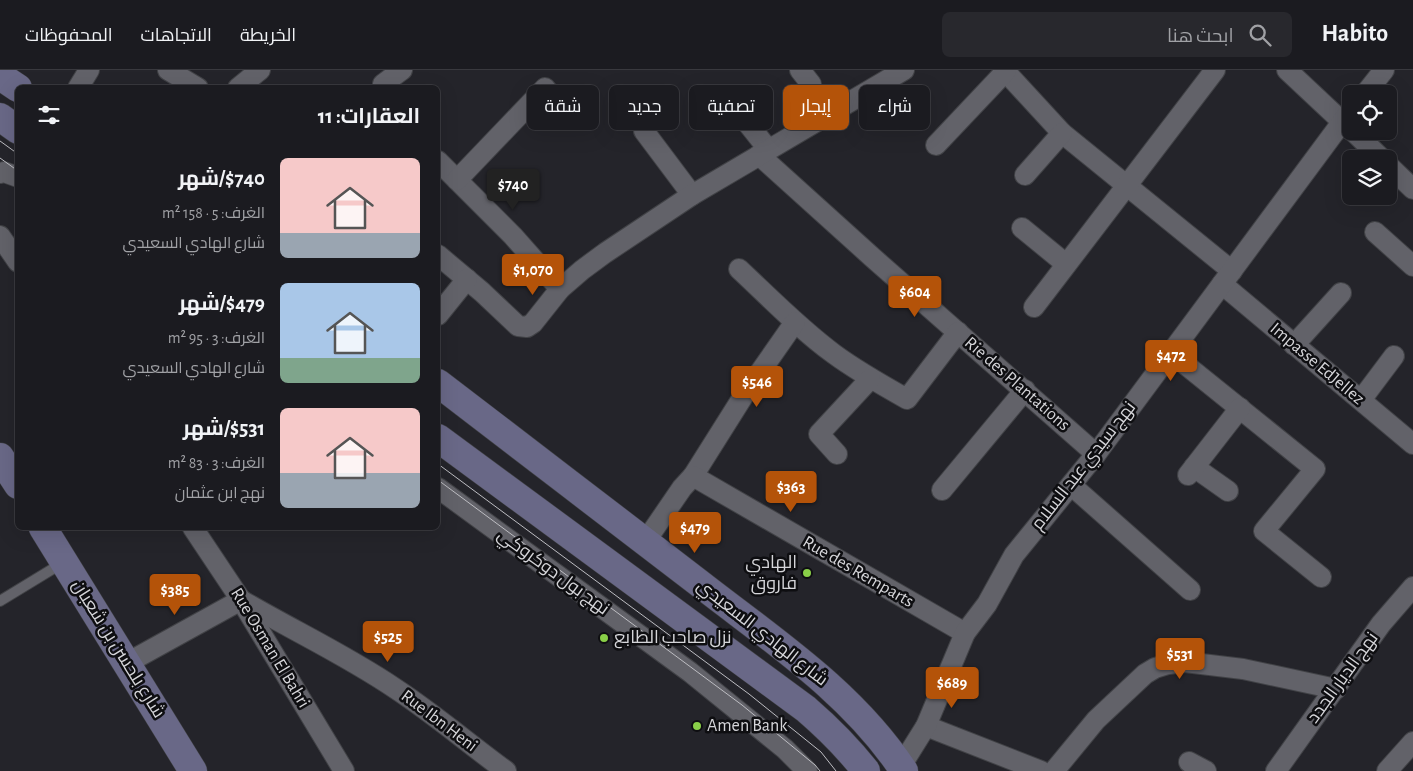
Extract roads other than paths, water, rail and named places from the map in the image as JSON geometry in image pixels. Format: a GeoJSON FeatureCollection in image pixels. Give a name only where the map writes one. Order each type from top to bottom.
{"type":"FeatureCollection","features":[{"type":"Feature","properties":{"kind":"main road"},"geometry":{"type":"LineString","coordinates":[[0,76],[15,86]]}},
{"type":"Feature","properties":{"kind":"main road"},"geometry":{"type":"LineString","coordinates":[[0,117],[15,128]]}},
{"type":"Feature","properties":{"kind":"main road","name":"شارع الهادي السعيدي"},"geometry":{"type":"LineString","coordinates":[[440,385],[794,656],[854,708],[902,769]]}},
{"type":"Feature","properties":{"kind":"main road","name":"شارع الهادي السعيدي"},"geometry":{"type":"LineString","coordinates":[[440,439],[806,709],[826,727],[866,771]]}},
{"type":"Feature","properties":{"kind":"main road"},"geometry":{"type":"LineString","coordinates":[[0,457],[15,480]]}},
{"type":"Feature","properties":{"kind":"main road","name":"شارع بلحسن بن شعبان"},"geometry":{"type":"LineString","coordinates":[[45,530],[193,771]]}},
{"type":"Feature","properties":{"kind":"street"},"geometry":{"type":"LineString","coordinates":[[80,85],[89,70]]}},
{"type":"Feature","properties":{"kind":"street"},"geometry":{"type":"LineString","coordinates":[[168,70],[193,85]]}},
{"type":"Feature","properties":{"kind":"street"},"geometry":{"type":"LineString","coordinates":[[242,85],[260,70]]}},
{"type":"Feature","properties":{"kind":"street"},"geometry":{"type":"LineString","coordinates":[[382,80],[402,70]]}},
{"type":"Feature","properties":{"kind":"street"},"geometry":{"type":"LineString","coordinates":[[440,257],[518,326],[527,327],[533,323],[560,289],[582,270],[692,195],[904,70]]}},
{"type":"Feature","properties":{"kind":"street"},"geometry":{"type":"LineString","coordinates":[[1034,307],[1215,70]]}},
{"type":"Feature","properties":{"kind":"street"},"geometry":{"type":"LineString","coordinates":[[1287,70],[1342,117]]}},
{"type":"Feature","properties":{"kind":"street"},"geometry":{"type":"LineString","coordinates":[[1372,85],[1384,70]]}},
{"type":"Feature","properties":{"kind":"street"},"geometry":{"type":"LineString","coordinates":[[936,145],[1005,71]]}},
{"type":"Feature","properties":{"kind":"street","name":"Impasse EdJellez"},"geometry":{"type":"LineString","coordinates":[[1005,71],[1062,133],[1126,186],[1227,277],[1294,345],[1413,444]]}},
{"type":"Feature","properties":{"kind":"street"},"geometry":{"type":"LineString","coordinates":[[457,180],[527,107]]}},
{"type":"Feature","properties":{"kind":"street","name":"Rie des Plantations"},"geometry":{"type":"LineString","coordinates":[[749,130],[764,152],[958,332],[1096,454]]}},
{"type":"Feature","properties":{"kind":"street"},"geometry":{"type":"LineString","coordinates":[[644,131],[692,195]]}},
{"type":"Feature","properties":{"kind":"street","name":"نهج سيدي عبد السلام"},"geometry":{"type":"LineString","coordinates":[[902,769],[926,726],[965,633],[987,604],[1014,555],[1096,454],[1227,277],[1342,132]]}},
{"type":"Feature","properties":{"kind":"street"},"geometry":{"type":"LineString","coordinates":[[1025,175],[1062,133]]}},
{"type":"Feature","properties":{"kind":"street"},"geometry":{"type":"LineString","coordinates":[[1365,140],[1374,150]]}},
{"type":"Feature","properties":{"kind":"street"},"geometry":{"type":"LineString","coordinates":[[440,163],[513,236],[560,289]]}},
{"type":"Feature","properties":{"kind":"street"},"geometry":{"type":"LineString","coordinates":[[0,173],[4,172],[15,176]]}},
{"type":"Feature","properties":{"kind":"street"},"geometry":{"type":"LineString","coordinates":[[1397,174],[1413,189]]}},
{"type":"Feature","properties":{"kind":"street"},"geometry":{"type":"LineString","coordinates":[[1022,228],[1066,264]]}},
{"type":"Feature","properties":{"kind":"street"},"geometry":{"type":"LineString","coordinates":[[1375,232],[1413,266]]}},
{"type":"Feature","properties":{"kind":"street"},"geometry":{"type":"LineString","coordinates":[[0,236],[15,258]]}},
{"type":"Feature","properties":{"kind":"street"},"geometry":{"type":"LineString","coordinates":[[739,269],[795,322],[834,354],[870,379],[907,399],[958,332]]}},
{"type":"Feature","properties":{"kind":"street"},"geometry":{"type":"LineString","coordinates":[[440,313],[467,279]]}},
{"type":"Feature","properties":{"kind":"street"},"geometry":{"type":"LineString","coordinates":[[1294,345],[1341,293]]}},
{"type":"Feature","properties":{"kind":"street"},"geometry":{"type":"LineString","coordinates":[[645,542],[682,488],[693,476],[744,395],[795,322]]}},
{"type":"Feature","properties":{"kind":"street"},"geometry":{"type":"LineString","coordinates":[[1171,353],[1315,469],[1264,531],[1321,577]]}},
{"type":"Feature","properties":{"kind":"street"},"geometry":{"type":"LineString","coordinates":[[1361,400],[1394,356]]}},
{"type":"Feature","properties":{"kind":"street"},"geometry":{"type":"LineString","coordinates":[[837,454],[819,434],[870,379]]}},
{"type":"Feature","properties":{"kind":"street"},"geometry":{"type":"LineString","coordinates":[[942,490],[1025,390]]}},
{"type":"Feature","properties":{"kind":"street"},"geometry":{"type":"LineString","coordinates":[[1228,491],[1191,471],[1240,408]]}},
{"type":"Feature","properties":{"kind":"street","name":"Rue des Remparts"},"geometry":{"type":"LineString","coordinates":[[693,476],[965,633]]}},
{"type":"Feature","properties":{"kind":"street"},"geometry":{"type":"LineString","coordinates":[[1071,485],[1190,590]]}},
{"type":"Feature","properties":{"kind":"street","name":"نهج بول دوكروكي"},"geometry":{"type":"LineString","coordinates":[[440,489],[690,672],[785,749],[806,771]]}},
{"type":"Feature","properties":{"kind":"street","name":"Rue Osman El Bahri"},"geometry":{"type":"LineString","coordinates":[[194,530],[241,600],[344,771]]}},
{"type":"Feature","properties":{"kind":"street","name":"نهج الديار الجدد"},"geometry":{"type":"LineString","coordinates":[[1276,771],[1381,624],[1413,587]]}},
{"type":"Feature","properties":{"kind":"street"},"geometry":{"type":"LineString","coordinates":[[127,663],[241,600]]}},
{"type":"Feature","properties":{"kind":"street","name":"Rue Ibn Heni"},"geometry":{"type":"LineString","coordinates":[[241,600],[358,665],[396,689],[506,771]]}},
{"type":"Feature","properties":{"kind":"street"},"geometry":{"type":"LineString","coordinates":[[1054,771],[1096,720],[1145,674],[1155,668],[1168,664],[1185,662],[1243,669],[1336,689]]}},
{"type":"Feature","properties":{"kind":"street"},"geometry":{"type":"LineString","coordinates":[[926,726],[1041,771]]}},
{"type":"Feature","properties":{"kind":"street"},"geometry":{"type":"LineString","coordinates":[[1388,771],[1413,742]]}},
{"type":"Feature","properties":{"kind":"lane"},"geometry":{"type":"LineString","coordinates":[[0,601],[64,562]]}},
{"type":"Feature","properties":{"kind":"tram line"},"geometry":{"type":"LineString","coordinates":[[0,141],[15,152]]}},
{"type":"Feature","properties":{"kind":"tram line"},"geometry":{"type":"LineString","coordinates":[[0,158],[15,169]]}},
{"type":"Feature","properties":{"kind":"tram line"},"geometry":{"type":"LineString","coordinates":[[440,465],[749,694],[821,752],[836,771]]}},
{"type":"Feature","properties":{"kind":"tram line"},"geometry":{"type":"LineString","coordinates":[[440,481],[742,705],[820,771]]}},
{"type":"Feature","properties":{"kind":"place","name":"الهادي فاروق"},"geometry":{"type":"Point","coordinates":[807,573]}},
{"type":"Feature","properties":{"kind":"place","name":"نزل صاحب الطابع"},"geometry":{"type":"Point","coordinates":[604,638]}},
{"type":"Feature","properties":{"kind":"place","name":"Amen Bank"},"geometry":{"type":"Point","coordinates":[697,726]}}]}
